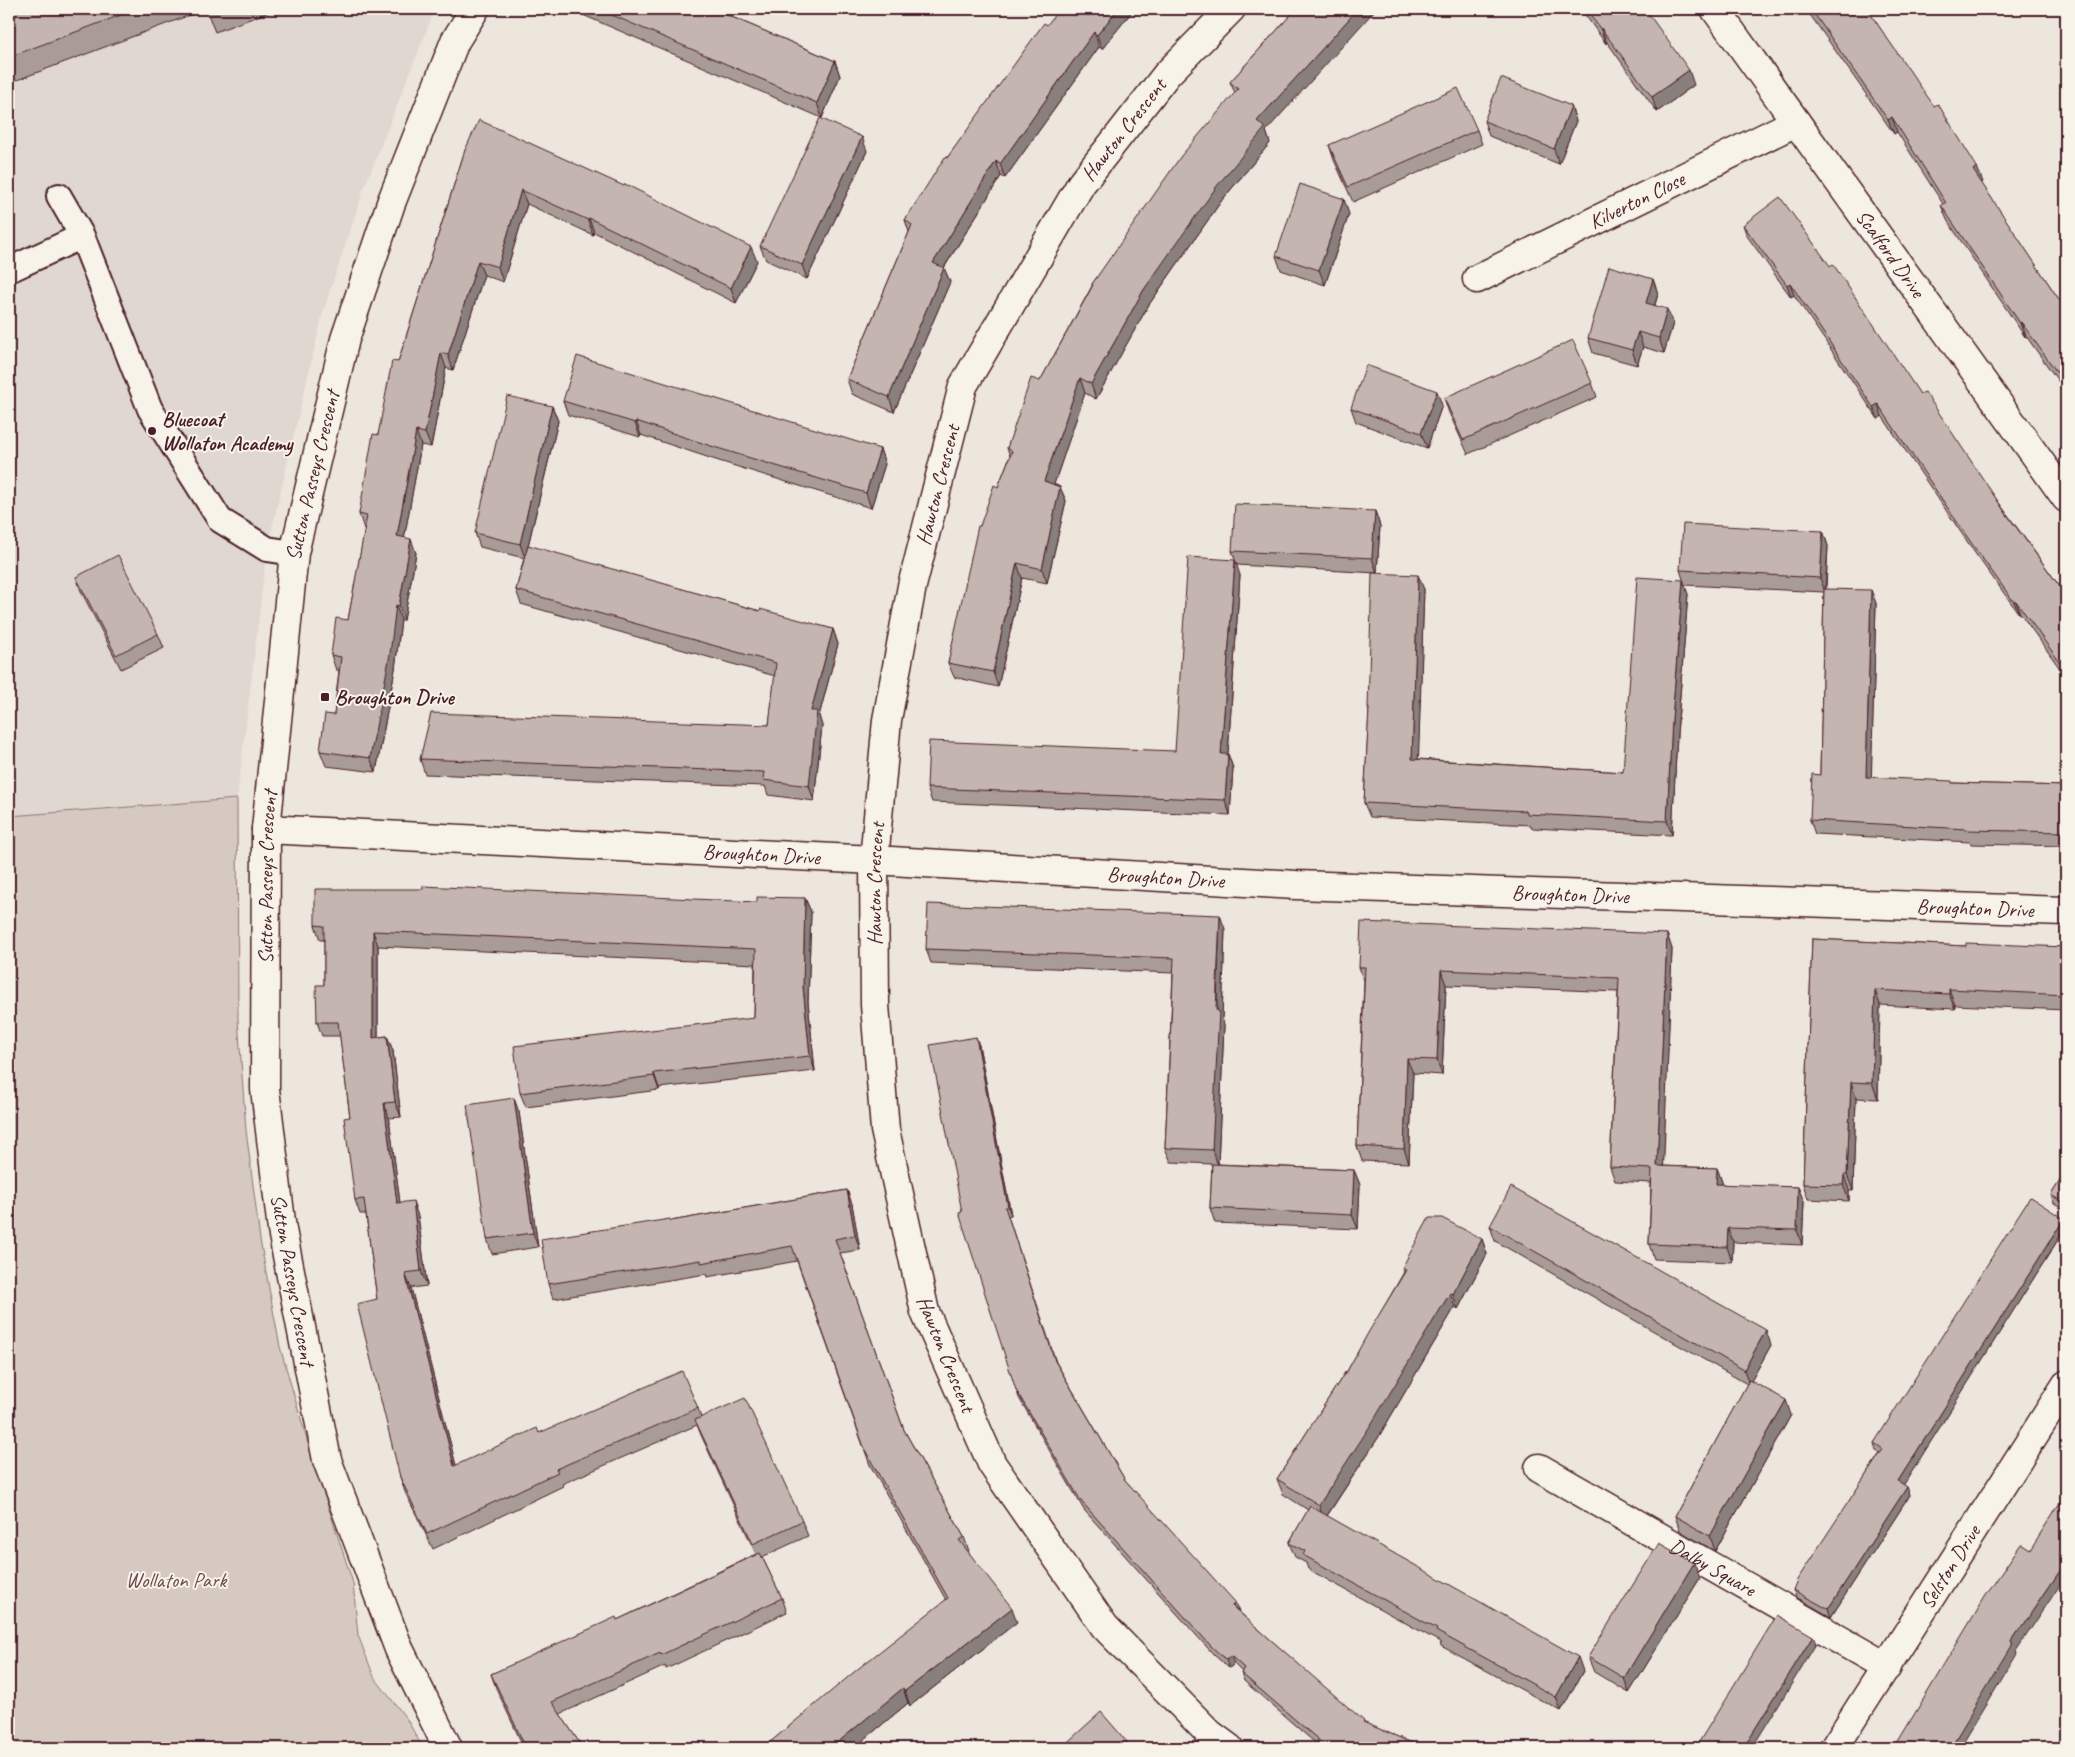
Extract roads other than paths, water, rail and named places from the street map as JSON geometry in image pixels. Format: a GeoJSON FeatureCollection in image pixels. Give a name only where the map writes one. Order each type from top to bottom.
{"type":"FeatureCollection","features":[{"type":"Feature","properties":{"kind":"street","name":"Sutton Passeys Crescent"},"geometry":{"type":"LineString","coordinates":[[448,1748],[399,1649],[327,1460],[282,1230],[265,1089],[266,829],[294,553],[346,339],[394,194],[455,41],[475,9]]}},
{"type":"Feature","properties":{"kind":"street","name":"Hawton Crescent"},"geometry":{"type":"LineString","coordinates":[[1229,1748],[1210,1734],[1106,1627],[1020,1505],[992,1464],[925,1312],[885,1130],[875,1005],[874,860],[888,711],[912,586],[963,386],[1081,184],[1167,74],[1231,9]]}},
{"type":"Feature","properties":{"kind":"street","name":"Scalford Drive"},"geometry":{"type":"LineString","coordinates":[[1715,9],[2066,498]]}},
{"type":"Feature","properties":{"kind":"street","name":"Kilverton Close"},"geometry":{"type":"LineString","coordinates":[[1478,279],[1796,122]]}},
{"type":"Feature","properties":{"kind":"street","name":"Broughton Drive"},"geometry":{"type":"LineString","coordinates":[[266,829],[874,860],[1296,885],[2066,911]]}},
{"type":"Feature","properties":{"kind":"street","name":"Selston Drive"},"geometry":{"type":"LineString","coordinates":[[1834,1748],[2066,1385]]}},
{"type":"Feature","properties":{"kind":"street","name":"Dalby Square"},"geometry":{"type":"LineString","coordinates":[[1539,1468],[1887,1667]]}},
{"type":"Feature","properties":{"kind":"lane"},"geometry":{"type":"LineString","coordinates":[[59,196],[82,236],[150,410],[220,520],[267,549],[294,553]]}},
{"type":"Feature","properties":{"kind":"lane"},"geometry":{"type":"LineString","coordinates":[[9,270],[82,236]]}},
{"type":"Feature","properties":{"kind":"place","name":"Bluecoat Wollaton Academy"},"geometry":{"type":"Point","coordinates":[152,431]}},
{"type":"Feature","properties":{"kind":"place","name":"Broughton Drive"},"geometry":{"type":"Point","coordinates":[325,697]}},
{"type":"Feature","properties":{"kind":"park label","name":"Wollaton Park"},"geometry":{"type":"Point","coordinates":[176,1580]}}]}
